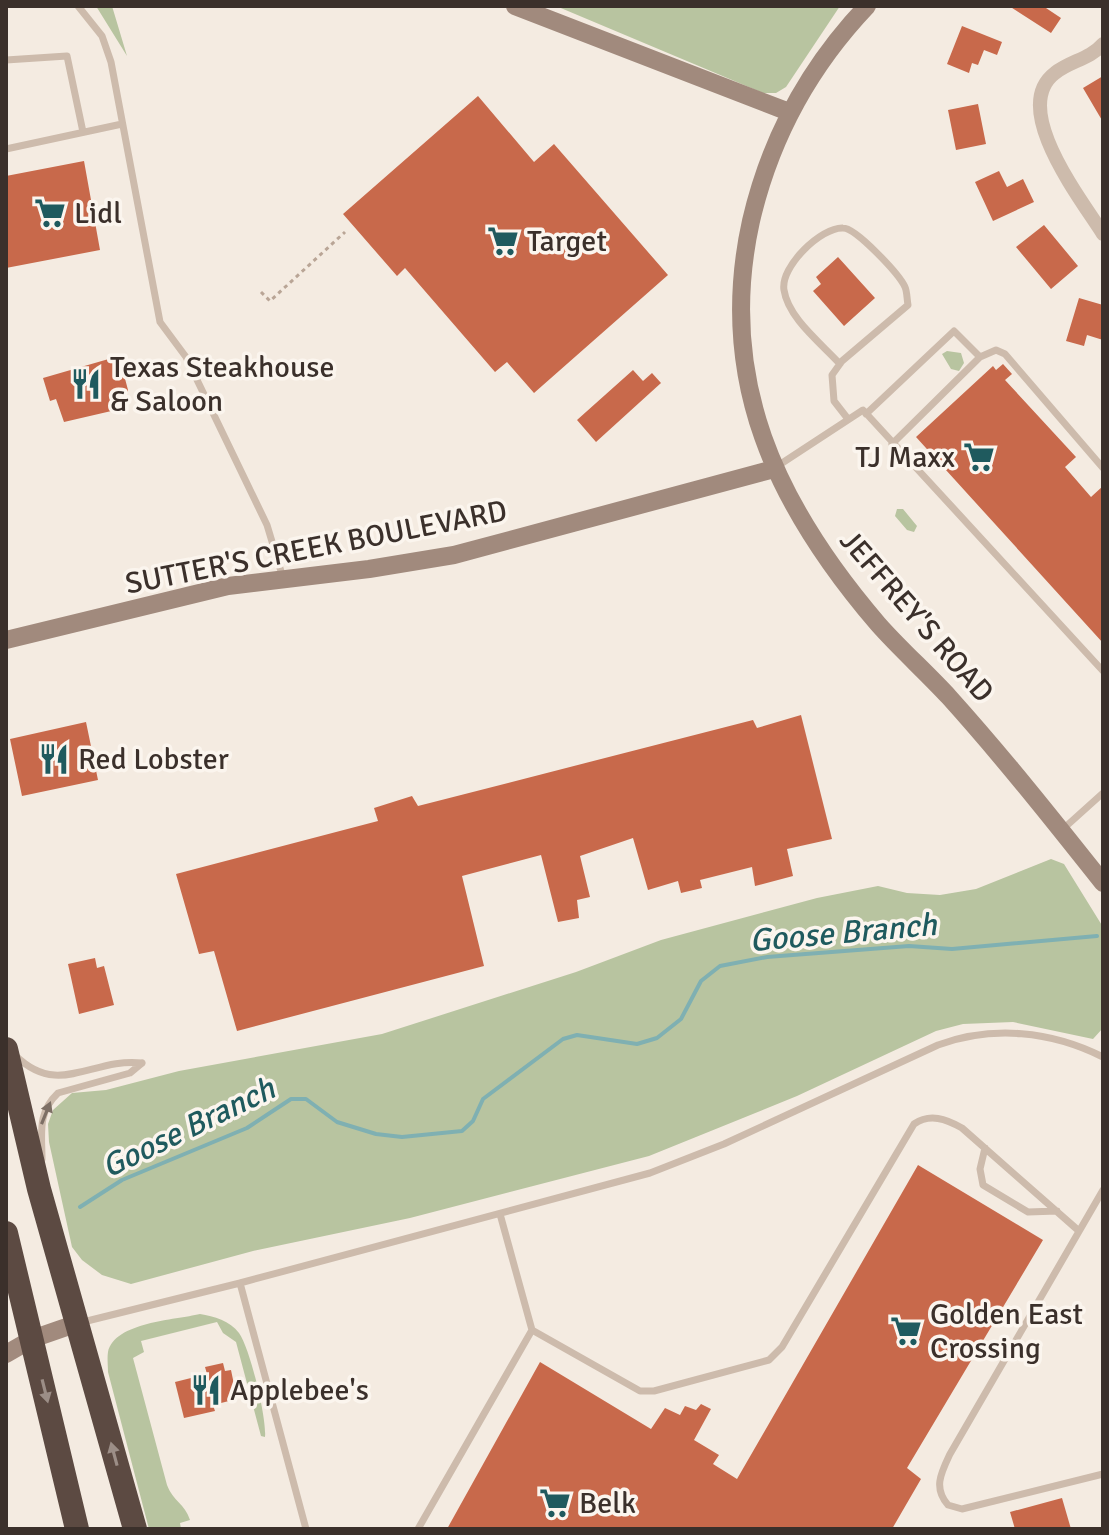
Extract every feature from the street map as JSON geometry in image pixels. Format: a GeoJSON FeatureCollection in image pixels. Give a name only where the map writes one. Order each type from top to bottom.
{"type":"FeatureCollection","features":[{"type":"Feature","properties":{"kind":"highway"},"geometry":{"type":"LineString","coordinates":[[6,1046],[39,1189],[135,1529]]}},
{"type":"Feature","properties":{"kind":"highway"},"geometry":{"type":"LineString","coordinates":[[6,1233],[77,1529]]}},
{"type":"Feature","properties":{"kind":"street"},"geometry":{"type":"LineString","coordinates":[[515,6],[789,112]]}},
{"type":"Feature","properties":{"kind":"street","name":"JEFFREY'S ROAD"},"geometry":{"type":"LineString","coordinates":[[867,6],[843,31],[789,112],[757,194],[740,282],[740,344],[746,379],[774,469],[842,580],[880,626],[948,696],[1103,883]]}},
{"type":"Feature","properties":{"kind":"street"},"geometry":{"type":"LineString","coordinates":[[1103,44],[1097,51],[1054,73],[1042,89],[1038,112],[1066,175],[1103,234]]}},
{"type":"Feature","properties":{"kind":"street","name":"SUTTER'S CREEK BOULEVARD"},"geometry":{"type":"LineString","coordinates":[[6,640],[228,586],[454,555],[774,469]]}},
{"type":"Feature","properties":{"kind":"street"},"geometry":{"type":"LineString","coordinates":[[6,1354],[32,1339],[78,1323]]}},
{"type":"Feature","properties":{"kind":"lane"},"geometry":{"type":"LineString","coordinates":[[78,6],[102,36],[160,322],[186,357],[267,525],[283,578]]}},
{"type":"Feature","properties":{"kind":"lane"},"geometry":{"type":"LineString","coordinates":[[6,60],[67,56],[83,132]]}},
{"type":"Feature","properties":{"kind":"lane"},"geometry":{"type":"LineString","coordinates":[[6,149],[122,124]]}},
{"type":"Feature","properties":{"kind":"lane"},"geometry":{"type":"LineString","coordinates":[[840,364],[793,311],[784,290],[785,273],[795,258],[829,231],[844,228],[857,232],[905,287],[908,305],[840,364],[832,375],[834,401],[848,419]]}},
{"type":"Feature","properties":{"kind":"lane"},"geometry":{"type":"LineString","coordinates":[[866,414],[954,331],[980,357]]}},
{"type":"Feature","properties":{"kind":"lane"},"geometry":{"type":"LineString","coordinates":[[892,444],[980,357],[996,350],[1005,354],[1103,468]]}},
{"type":"Feature","properties":{"kind":"lane"},"geometry":{"type":"LineString","coordinates":[[774,469],[863,410],[1103,671]]}},
{"type":"Feature","properties":{"kind":"lane"},"geometry":{"type":"LineString","coordinates":[[1061,831],[1103,793]]}},
{"type":"Feature","properties":{"kind":"lane"},"geometry":{"type":"LineString","coordinates":[[78,1323],[240,1283],[650,1173],[724,1144],[962,1037],[1019,1032],[1087,1049],[1103,1057]]}},
{"type":"Feature","properties":{"kind":"lane"},"geometry":{"type":"LineString","coordinates":[[6,1046],[19,1059],[48,1076],[67,1076],[125,1061],[142,1063],[130,1073],[58,1093],[49,1102],[41,1129],[39,1189]]}},
{"type":"Feature","properties":{"kind":"lane"},"geometry":{"type":"LineString","coordinates":[[500,1214],[532,1330],[640,1391],[654,1391],[769,1360],[782,1347],[914,1124],[930,1118],[951,1121],[1079,1231]]}},
{"type":"Feature","properties":{"kind":"lane"},"geometry":{"type":"LineString","coordinates":[[985,1148],[980,1169],[983,1185],[1028,1212],[1057,1211]]}},
{"type":"Feature","properties":{"kind":"lane"},"geometry":{"type":"LineString","coordinates":[[1103,1190],[950,1454],[940,1474],[939,1490],[948,1505],[971,1508],[1103,1474]]}},
{"type":"Feature","properties":{"kind":"lane"},"geometry":{"type":"LineString","coordinates":[[240,1283],[306,1529]]}},
{"type":"Feature","properties":{"kind":"lane"},"geometry":{"type":"LineString","coordinates":[[418,1529],[532,1330]]}},
{"type":"Feature","properties":{"kind":"path"},"geometry":{"type":"LineString","coordinates":[[261,292],[270,301],[345,232]]}},
{"type":"Feature","properties":{"kind":"green space"},"geometry":{"type":"Polygon","coordinates":[[[96,6],[112,6],[127,56],[96,6]]]}},
{"type":"Feature","properties":{"kind":"green space"},"geometry":{"type":"Polygon","coordinates":[[[556,6],[840,6],[786,87],[776,93],[763,93],[556,6]]]}},
{"type":"Feature","properties":{"kind":"green space"},"geometry":{"type":"Polygon","coordinates":[[[947,351],[961,353],[964,363],[959,371],[951,369],[942,354],[947,351]]]}},
{"type":"Feature","properties":{"kind":"green space"},"geometry":{"type":"Polygon","coordinates":[[[897,509],[903,509],[917,526],[914,532],[907,530],[895,516],[897,509]]]}},
{"type":"Feature","properties":{"kind":"green space"},"geometry":{"type":"Polygon","coordinates":[[[1051,859],[1064,864],[1103,927],[1103,1028],[1093,1039],[1013,1022],[963,1024],[936,1031],[797,1096],[649,1156],[410,1218],[253,1251],[131,1284],[102,1275],[82,1260],[72,1247],[49,1142],[48,1124],[53,1110],[72,1093],[106,1090],[179,1071],[382,1034],[576,972],[661,940],[817,898],[878,886],[907,893],[940,895],[976,889],[1051,859]]]}},
{"type":"Feature","properties":{"kind":"green space"},"geometry":{"type":"Polygon","coordinates":[[[200,1314],[226,1322],[239,1333],[261,1400],[265,1437],[261,1436],[236,1342],[223,1333],[217,1322],[141,1341],[144,1352],[133,1358],[167,1485],[190,1520],[180,1523],[181,1529],[149,1529],[108,1372],[108,1352],[113,1342],[134,1328],[200,1314]]]}},
{"type":"Feature","properties":{"kind":"building"},"geometry":{"type":"Polygon","coordinates":[[[1009,6],[1043,6],[1061,18],[1051,33],[1009,6]]]}},
{"type":"Feature","properties":{"kind":"building"},"geometry":{"type":"Polygon","coordinates":[[[962,26],[1002,42],[997,55],[984,50],[978,65],[972,63],[969,73],[947,64],[962,26]]]}},
{"type":"Feature","properties":{"kind":"building"},"geometry":{"type":"Polygon","coordinates":[[[1103,76],[1103,122],[1083,88],[1103,76]]]}},
{"type":"Feature","properties":{"kind":"building","name":"Target"},"geometry":{"type":"Polygon","coordinates":[[[478,96],[534,162],[554,144],[668,275],[534,393],[507,362],[495,372],[405,268],[397,276],[343,214],[478,96]]]}},
{"type":"Feature","properties":{"kind":"building"},"geometry":{"type":"Polygon","coordinates":[[[978,104],[986,144],[956,150],[948,110],[978,104]]]}},
{"type":"Feature","properties":{"kind":"building","name":"Lidl"},"geometry":{"type":"Polygon","coordinates":[[[84,161],[100,250],[6,268],[6,176],[84,161]]]}},
{"type":"Feature","properties":{"kind":"building"},"geometry":{"type":"Polygon","coordinates":[[[999,171],[1007,187],[1023,179],[1034,202],[993,221],[975,182],[999,171]]]}},
{"type":"Feature","properties":{"kind":"building"},"geometry":{"type":"Polygon","coordinates":[[[1044,225],[1078,266],[1051,289],[1016,247],[1044,225]]]}},
{"type":"Feature","properties":{"kind":"building"},"geometry":{"type":"Polygon","coordinates":[[[838,257],[875,298],[844,326],[813,291],[821,284],[816,277],[838,257]]]}},
{"type":"Feature","properties":{"kind":"building"},"geometry":{"type":"Polygon","coordinates":[[[1079,298],[1103,305],[1103,340],[1087,335],[1084,346],[1066,341],[1079,298]]]}},
{"type":"Feature","properties":{"kind":"building","name":"Texas Steakhouse & Saloon"},"geometry":{"type":"Polygon","coordinates":[[[119,356],[128,390],[120,409],[64,422],[56,399],[50,401],[43,378],[119,356]]]}},
{"type":"Feature","properties":{"kind":"building"},"geometry":{"type":"Polygon","coordinates":[[[1003,364],[1012,374],[1005,380],[1076,457],[1065,467],[1091,497],[1103,486],[1103,643],[916,437],[993,366],[996,370],[1003,364]]]}},
{"type":"Feature","properties":{"kind":"building"},"geometry":{"type":"Polygon","coordinates":[[[633,370],[643,381],[652,373],[661,383],[596,442],[577,420],[633,370]]]}},
{"type":"Feature","properties":{"kind":"building"},"geometry":{"type":"Polygon","coordinates":[[[801,715],[832,839],[787,849],[793,876],[755,886],[752,867],[700,880],[702,888],[681,893],[678,881],[648,890],[633,838],[580,856],[590,897],[577,900],[579,918],[558,922],[541,855],[462,876],[484,966],[237,1031],[214,951],[199,954],[176,874],[378,821],[374,808],[412,796],[418,806],[753,720],[757,728],[801,715]]]}},
{"type":"Feature","properties":{"kind":"building","name":"Red Lobster"},"geometry":{"type":"Polygon","coordinates":[[[86,722],[98,780],[22,796],[10,739],[86,722]]]}},
{"type":"Feature","properties":{"kind":"building"},"geometry":{"type":"Polygon","coordinates":[[[95,958],[97,968],[104,966],[114,1005],[79,1014],[68,964],[95,958]]]}},
{"type":"Feature","properties":{"kind":"building","name":"Golden East Crossing"},"geometry":{"type":"Polygon","coordinates":[[[918,1165],[1043,1240],[907,1468],[921,1479],[892,1529],[447,1529],[540,1362],[651,1429],[665,1408],[680,1415],[685,1406],[696,1410],[701,1404],[711,1409],[694,1440],[719,1455],[713,1464],[737,1479],[918,1165]]]}},
{"type":"Feature","properties":{"kind":"building","name":"Applebee's"},"geometry":{"type":"Polygon","coordinates":[[[223,1363],[225,1371],[231,1370],[237,1399],[213,1405],[215,1411],[184,1418],[175,1382],[207,1374],[205,1367],[223,1363]]]}},
{"type":"Feature","properties":{"kind":"building"},"geometry":{"type":"Polygon","coordinates":[[[1062,1498],[1071,1529],[1015,1529],[1010,1512],[1062,1498]]]}},
{"type":"Feature","properties":{"kind":"waterway","name":"Goose Branch"},"geometry":{"type":"LineString","coordinates":[[80,1207],[122,1180],[247,1128],[291,1099],[306,1099],[337,1122],[376,1134],[402,1137],[462,1131],[473,1121],[483,1099],[563,1039],[577,1035],[637,1044],[657,1038],[681,1019],[701,981],[720,966],[767,957],[909,946],[952,949],[1097,936]]}},
{"type":"Feature","properties":{"kind":"place","name":"Lidl"},"geometry":{"type":"Point","coordinates":[50,213]}},
{"type":"Feature","properties":{"kind":"place","name":"Target"},"geometry":{"type":"Point","coordinates":[503,241]}},
{"type":"Feature","properties":{"kind":"place","name":"Texas Steakhouse & Saloon"},"geometry":{"type":"Point","coordinates":[86,384]}},
{"type":"Feature","properties":{"kind":"place","name":"TJ Maxx"},"geometry":{"type":"Point","coordinates":[979,457]}},
{"type":"Feature","properties":{"kind":"place","name":"Red Lobster"},"geometry":{"type":"Point","coordinates":[54,759]}},
{"type":"Feature","properties":{"kind":"place","name":"Golden East Crossing"},"geometry":{"type":"Point","coordinates":[906,1331]}},
{"type":"Feature","properties":{"kind":"place","name":"Applebee's"},"geometry":{"type":"Point","coordinates":[206,1390]}},
{"type":"Feature","properties":{"kind":"place","name":"Belk"},"geometry":{"type":"Point","coordinates":[555,1503]}}]}
